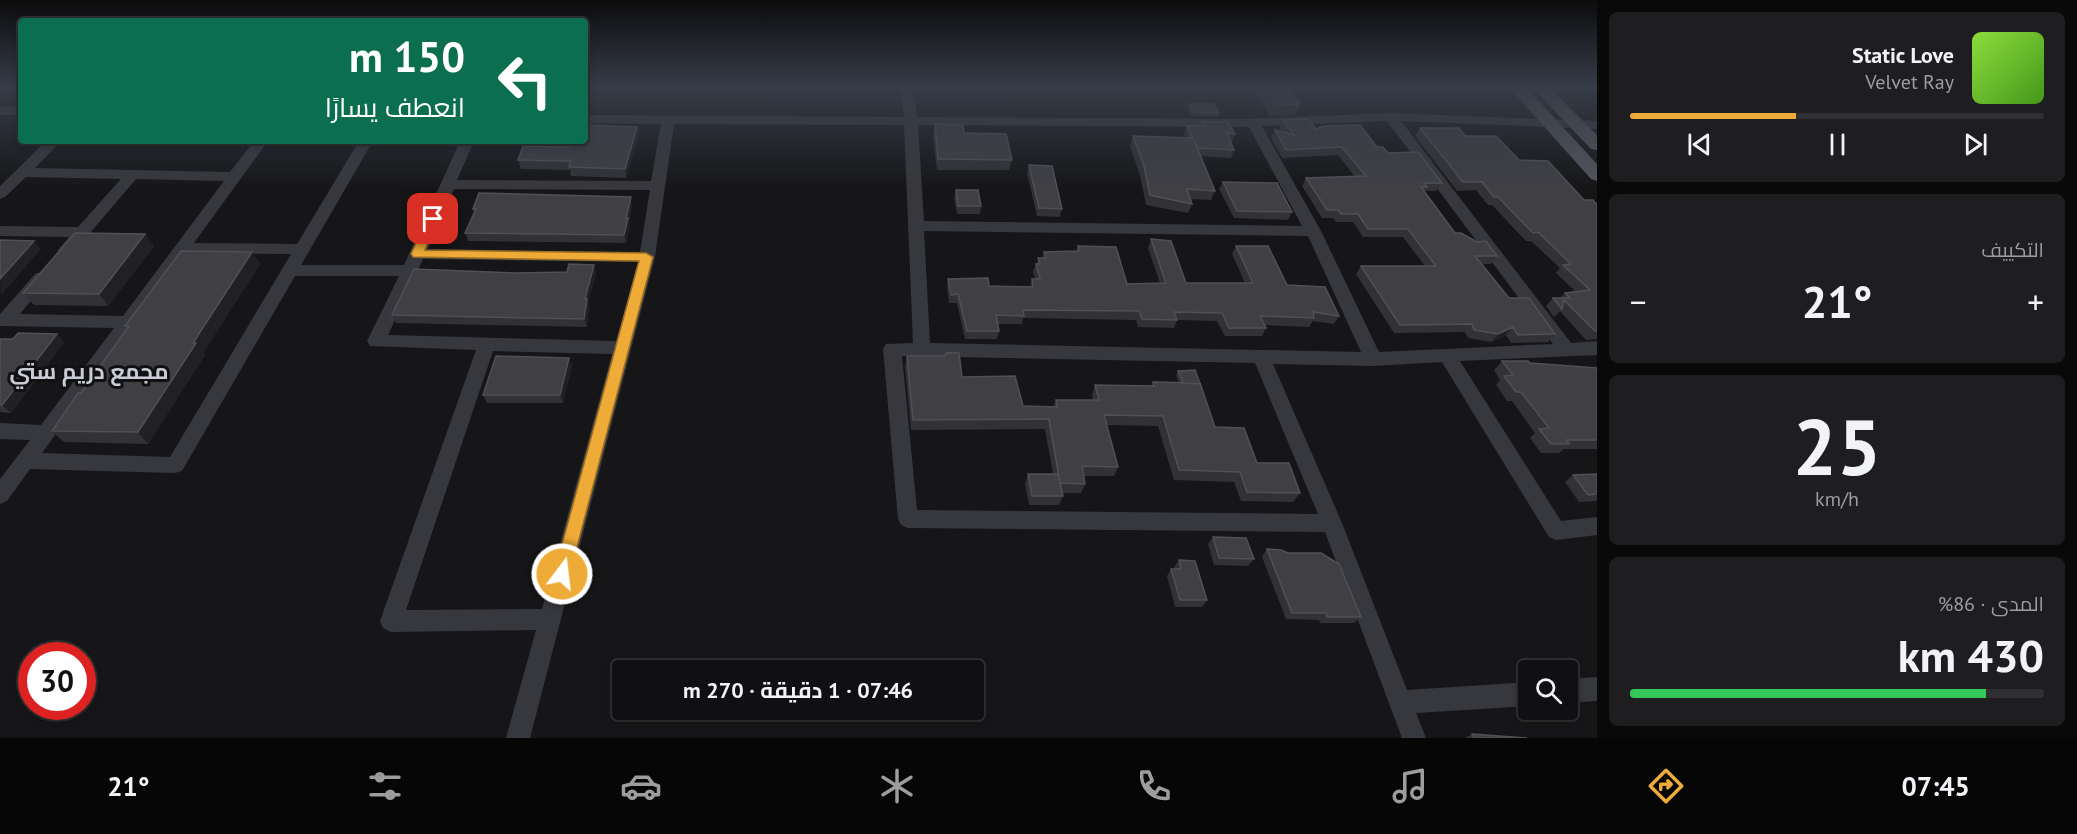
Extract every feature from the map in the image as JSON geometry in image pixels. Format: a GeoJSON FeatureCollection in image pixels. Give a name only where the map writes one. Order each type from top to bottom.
{"type":"FeatureCollection","features":[{"type":"Feature","properties":{"kind":"main road"},"geometry":{"type":"LineString","coordinates":[[1573,120],[1597,145]]}},
{"type":"Feature","properties":{"kind":"main road"},"geometry":{"type":"LineString","coordinates":[[1549,122],[1597,176]]}},
{"type":"Feature","properties":{"kind":"street"},"geometry":{"type":"LineString","coordinates":[[645,120],[1296,120]]}},
{"type":"Feature","properties":{"kind":"street"},"geometry":{"type":"LineString","coordinates":[[1394,120],[1568,351]]}},
{"type":"Feature","properties":{"kind":"street"},"geometry":{"type":"LineString","coordinates":[[1500,120],[1597,125]]}},
{"type":"Feature","properties":{"kind":"street"},"geometry":{"type":"LineString","coordinates":[[518,738],[646,257],[668,121]]}},
{"type":"Feature","properties":{"kind":"street"},"geometry":{"type":"LineString","coordinates":[[911,121],[922,350]]}},
{"type":"Feature","properties":{"kind":"street"},"geometry":{"type":"LineString","coordinates":[[1253,122],[1313,231],[1373,359]]}},
{"type":"Feature","properties":{"kind":"street"},"geometry":{"type":"LineString","coordinates":[[0,194],[51,144]]}},
{"type":"Feature","properties":{"kind":"street"},"geometry":{"type":"LineString","coordinates":[[0,495],[259,144]]}},
{"type":"Feature","properties":{"kind":"street"},"geometry":{"type":"LineString","coordinates":[[25,461],[175,465],[364,144]]}},
{"type":"Feature","properties":{"kind":"street"},"geometry":{"type":"LineString","coordinates":[[466,144],[410,271],[376,341],[623,348]]}},
{"type":"Feature","properties":{"kind":"street"},"geometry":{"type":"LineString","coordinates":[[22,172],[234,177]]}},
{"type":"Feature","properties":{"kind":"street"},"geometry":{"type":"LineString","coordinates":[[2,320],[132,174]]}},
{"type":"Feature","properties":{"kind":"street"},"geometry":{"type":"LineString","coordinates":[[448,184],[658,186]]}},
{"type":"Feature","properties":{"kind":"street"},"geometry":{"type":"LineString","coordinates":[[915,226],[1313,231]]}},
{"type":"Feature","properties":{"kind":"street"},"geometry":{"type":"LineString","coordinates":[[0,231],[82,232]]}},
{"type":"Feature","properties":{"kind":"street"},"geometry":{"type":"LineString","coordinates":[[182,248],[304,249]]}},
{"type":"Feature","properties":{"kind":"street"},"geometry":{"type":"LineString","coordinates":[[417,254],[646,257]]}},
{"type":"Feature","properties":{"kind":"street"},"geometry":{"type":"LineString","coordinates":[[291,270],[410,271]]}},
{"type":"Feature","properties":{"kind":"street"},"geometry":{"type":"LineString","coordinates":[[2,320],[127,322]]}},
{"type":"Feature","properties":{"kind":"street"},"geometry":{"type":"LineString","coordinates":[[487,344],[391,621],[550,619]]}},
{"type":"Feature","properties":{"kind":"street"},"geometry":{"type":"LineString","coordinates":[[1332,523],[908,519],[892,350],[1373,359],[1597,348]]}},
{"type":"Feature","properties":{"kind":"street"},"geometry":{"type":"LineString","coordinates":[[1448,357],[1556,531],[1597,526]]}},
{"type":"Feature","properties":{"kind":"street"},"geometry":{"type":"LineString","coordinates":[[1262,358],[1332,523],[1414,738]]}},
{"type":"Feature","properties":{"kind":"street"},"geometry":{"type":"LineString","coordinates":[[0,431],[46,433]]}},
{"type":"Feature","properties":{"kind":"street"},"geometry":{"type":"LineString","coordinates":[[1578,690],[1597,689]]}},
{"type":"Feature","properties":{"kind":"street"},"geometry":{"type":"LineString","coordinates":[[1400,702],[1518,695]]}},
{"type":"Feature","properties":{"kind":"building"},"geometry":{"type":"Polygon","coordinates":[[[1283,120],[1309,120],[1316,129],[1323,126],[1360,125],[1377,147],[1383,147],[1388,153],[1418,152],[1442,183],[1424,183],[1427,187],[1421,187],[1455,233],[1461,233],[1477,242],[1486,241],[1497,256],[1475,256],[1509,298],[1529,298],[1555,334],[1518,335],[1513,327],[1498,334],[1474,330],[1472,324],[1400,325],[1361,266],[1436,266],[1408,229],[1368,229],[1358,214],[1341,214],[1338,210],[1327,210],[1306,178],[1366,176],[1342,147],[1286,150],[1275,130],[1294,135],[1283,120]]]}},
{"type":"Feature","properties":{"kind":"building"},"geometry":{"type":"Polygon","coordinates":[[[1201,122],[1228,122],[1235,134],[1227,133],[1234,150],[1197,148],[1187,126],[1204,126],[1201,122]]]}},
{"type":"Feature","properties":{"kind":"building"},"geometry":{"type":"Polygon","coordinates":[[[935,124],[963,125],[964,133],[1006,134],[1012,160],[938,159],[935,124]]]}},
{"type":"Feature","properties":{"kind":"building"},"geometry":{"type":"Polygon","coordinates":[[[588,125],[637,127],[625,169],[569,167],[571,161],[518,160],[523,146],[569,147],[575,144],[588,144],[588,125]]]}},
{"type":"Feature","properties":{"kind":"building"},"geometry":{"type":"Polygon","coordinates":[[[1420,128],[1459,128],[1465,136],[1496,136],[1519,160],[1548,161],[1584,200],[1593,200],[1597,205],[1597,331],[1564,300],[1562,309],[1553,298],[1570,298],[1565,293],[1590,290],[1563,265],[1571,264],[1538,232],[1533,233],[1498,197],[1494,197],[1482,182],[1463,182],[1420,128]]]}},
{"type":"Feature","properties":{"kind":"building"},"geometry":{"type":"Polygon","coordinates":[[[1133,136],[1193,138],[1215,191],[1187,189],[1192,204],[1150,195],[1144,166],[1133,136]]]}},
{"type":"Feature","properties":{"kind":"building"},"geometry":{"type":"Polygon","coordinates":[[[1029,165],[1052,166],[1062,209],[1039,208],[1029,165]]]}},
{"type":"Feature","properties":{"kind":"building"},"geometry":{"type":"Polygon","coordinates":[[[1223,182],[1277,183],[1292,212],[1237,211],[1223,182]]]}},
{"type":"Feature","properties":{"kind":"building"},"geometry":{"type":"Polygon","coordinates":[[[956,190],[978,190],[981,206],[958,206],[956,190]]]}},
{"type":"Feature","properties":{"kind":"building"},"geometry":{"type":"Polygon","coordinates":[[[479,193],[631,197],[624,235],[465,233],[476,209],[473,209],[479,193]]]}},
{"type":"Feature","properties":{"kind":"building"},"geometry":{"type":"Polygon","coordinates":[[[75,233],[145,234],[99,294],[23,293],[75,233]]]}},
{"type":"Feature","properties":{"kind":"building"},"geometry":{"type":"Polygon","coordinates":[[[1151,239],[1171,241],[1186,283],[1253,283],[1236,246],[1268,246],[1287,285],[1325,287],[1339,316],[1313,312],[1314,318],[1260,316],[1266,328],[1229,328],[1222,313],[1174,312],[1177,320],[1142,319],[1139,311],[1023,310],[1024,316],[996,315],[999,331],[967,331],[958,294],[951,295],[948,279],[988,278],[989,286],[1033,287],[1032,279],[1040,279],[1036,264],[1040,264],[1038,258],[1046,258],[1044,252],[1079,251],[1078,246],[1116,247],[1127,284],[1166,283],[1151,239]]]}},
{"type":"Feature","properties":{"kind":"building"},"geometry":{"type":"Polygon","coordinates":[[[0,240],[34,241],[0,279],[0,240]]]}},
{"type":"Feature","properties":{"kind":"building"},"geometry":{"type":"Polygon","coordinates":[[[181,251],[252,252],[138,432],[52,431],[129,326],[125,326],[181,251]]]}},
{"type":"Feature","properties":{"kind":"building"},"geometry":{"type":"Polygon","coordinates":[[[569,264],[594,265],[585,299],[587,299],[584,319],[392,315],[414,269],[516,273],[567,272],[569,264]]]}},
{"type":"Feature","properties":{"kind":"building"},"geometry":{"type":"Polygon","coordinates":[[[18,333],[57,334],[0,405],[0,339],[13,339],[18,333]]]}},
{"type":"Feature","properties":{"kind":"building"},"geometry":{"type":"Polygon","coordinates":[[[946,353],[959,353],[962,377],[1015,376],[1023,406],[1057,407],[1056,400],[1099,400],[1095,385],[1154,386],[1153,382],[1200,383],[1215,427],[1244,428],[1257,463],[1289,463],[1300,493],[1247,492],[1240,472],[1179,470],[1163,416],[1104,415],[1118,467],[1082,466],[1085,484],[1060,483],[1049,419],[913,420],[907,356],[945,356],[946,353]]]}},
{"type":"Feature","properties":{"kind":"building"},"geometry":{"type":"Polygon","coordinates":[[[496,356],[569,358],[560,395],[483,395],[496,356]]]}},
{"type":"Feature","properties":{"kind":"building"},"geometry":{"type":"Polygon","coordinates":[[[1502,361],[1528,361],[1597,368],[1597,440],[1567,440],[1569,444],[1551,444],[1539,429],[1549,428],[1521,392],[1516,392],[1504,376],[1513,375],[1502,361]]]}},
{"type":"Feature","properties":{"kind":"building"},"geometry":{"type":"Polygon","coordinates":[[[1195,370],[1200,384],[1183,383],[1178,371],[1195,370]]]}},
{"type":"Feature","properties":{"kind":"building"},"geometry":{"type":"Polygon","coordinates":[[[1028,474],[1058,474],[1063,496],[1032,496],[1028,474]]]}},
{"type":"Feature","properties":{"kind":"building"},"geometry":{"type":"Polygon","coordinates":[[[1597,474],[1597,494],[1588,495],[1573,475],[1597,474]]]}},
{"type":"Feature","properties":{"kind":"building"},"geometry":{"type":"Polygon","coordinates":[[[1213,537],[1246,538],[1254,559],[1219,558],[1213,537]]]}},
{"type":"Feature","properties":{"kind":"building"},"geometry":{"type":"Polygon","coordinates":[[[1267,549],[1288,553],[1321,553],[1339,564],[1361,617],[1327,617],[1326,613],[1292,613],[1267,549]]]}},
{"type":"Feature","properties":{"kind":"building"},"geometry":{"type":"Polygon","coordinates":[[[1179,560],[1195,561],[1207,600],[1180,600],[1171,569],[1181,569],[1179,560]]]}},
{"type":"Feature","properties":{"kind":"building"},"geometry":{"type":"Polygon","coordinates":[[[1472,734],[1527,738],[1474,738],[1472,734]]]}},
{"type":"Feature","properties":{"kind":"district","name":"مجمع دريم ستي"},"geometry":{"type":"Point","coordinates":[89,371]}},
{"type":"Feature","properties":{"kind":"route"},"geometry":{"type":"LineString","coordinates":[[433,219],[417,254],[646,257],[562,574]]}}]}
